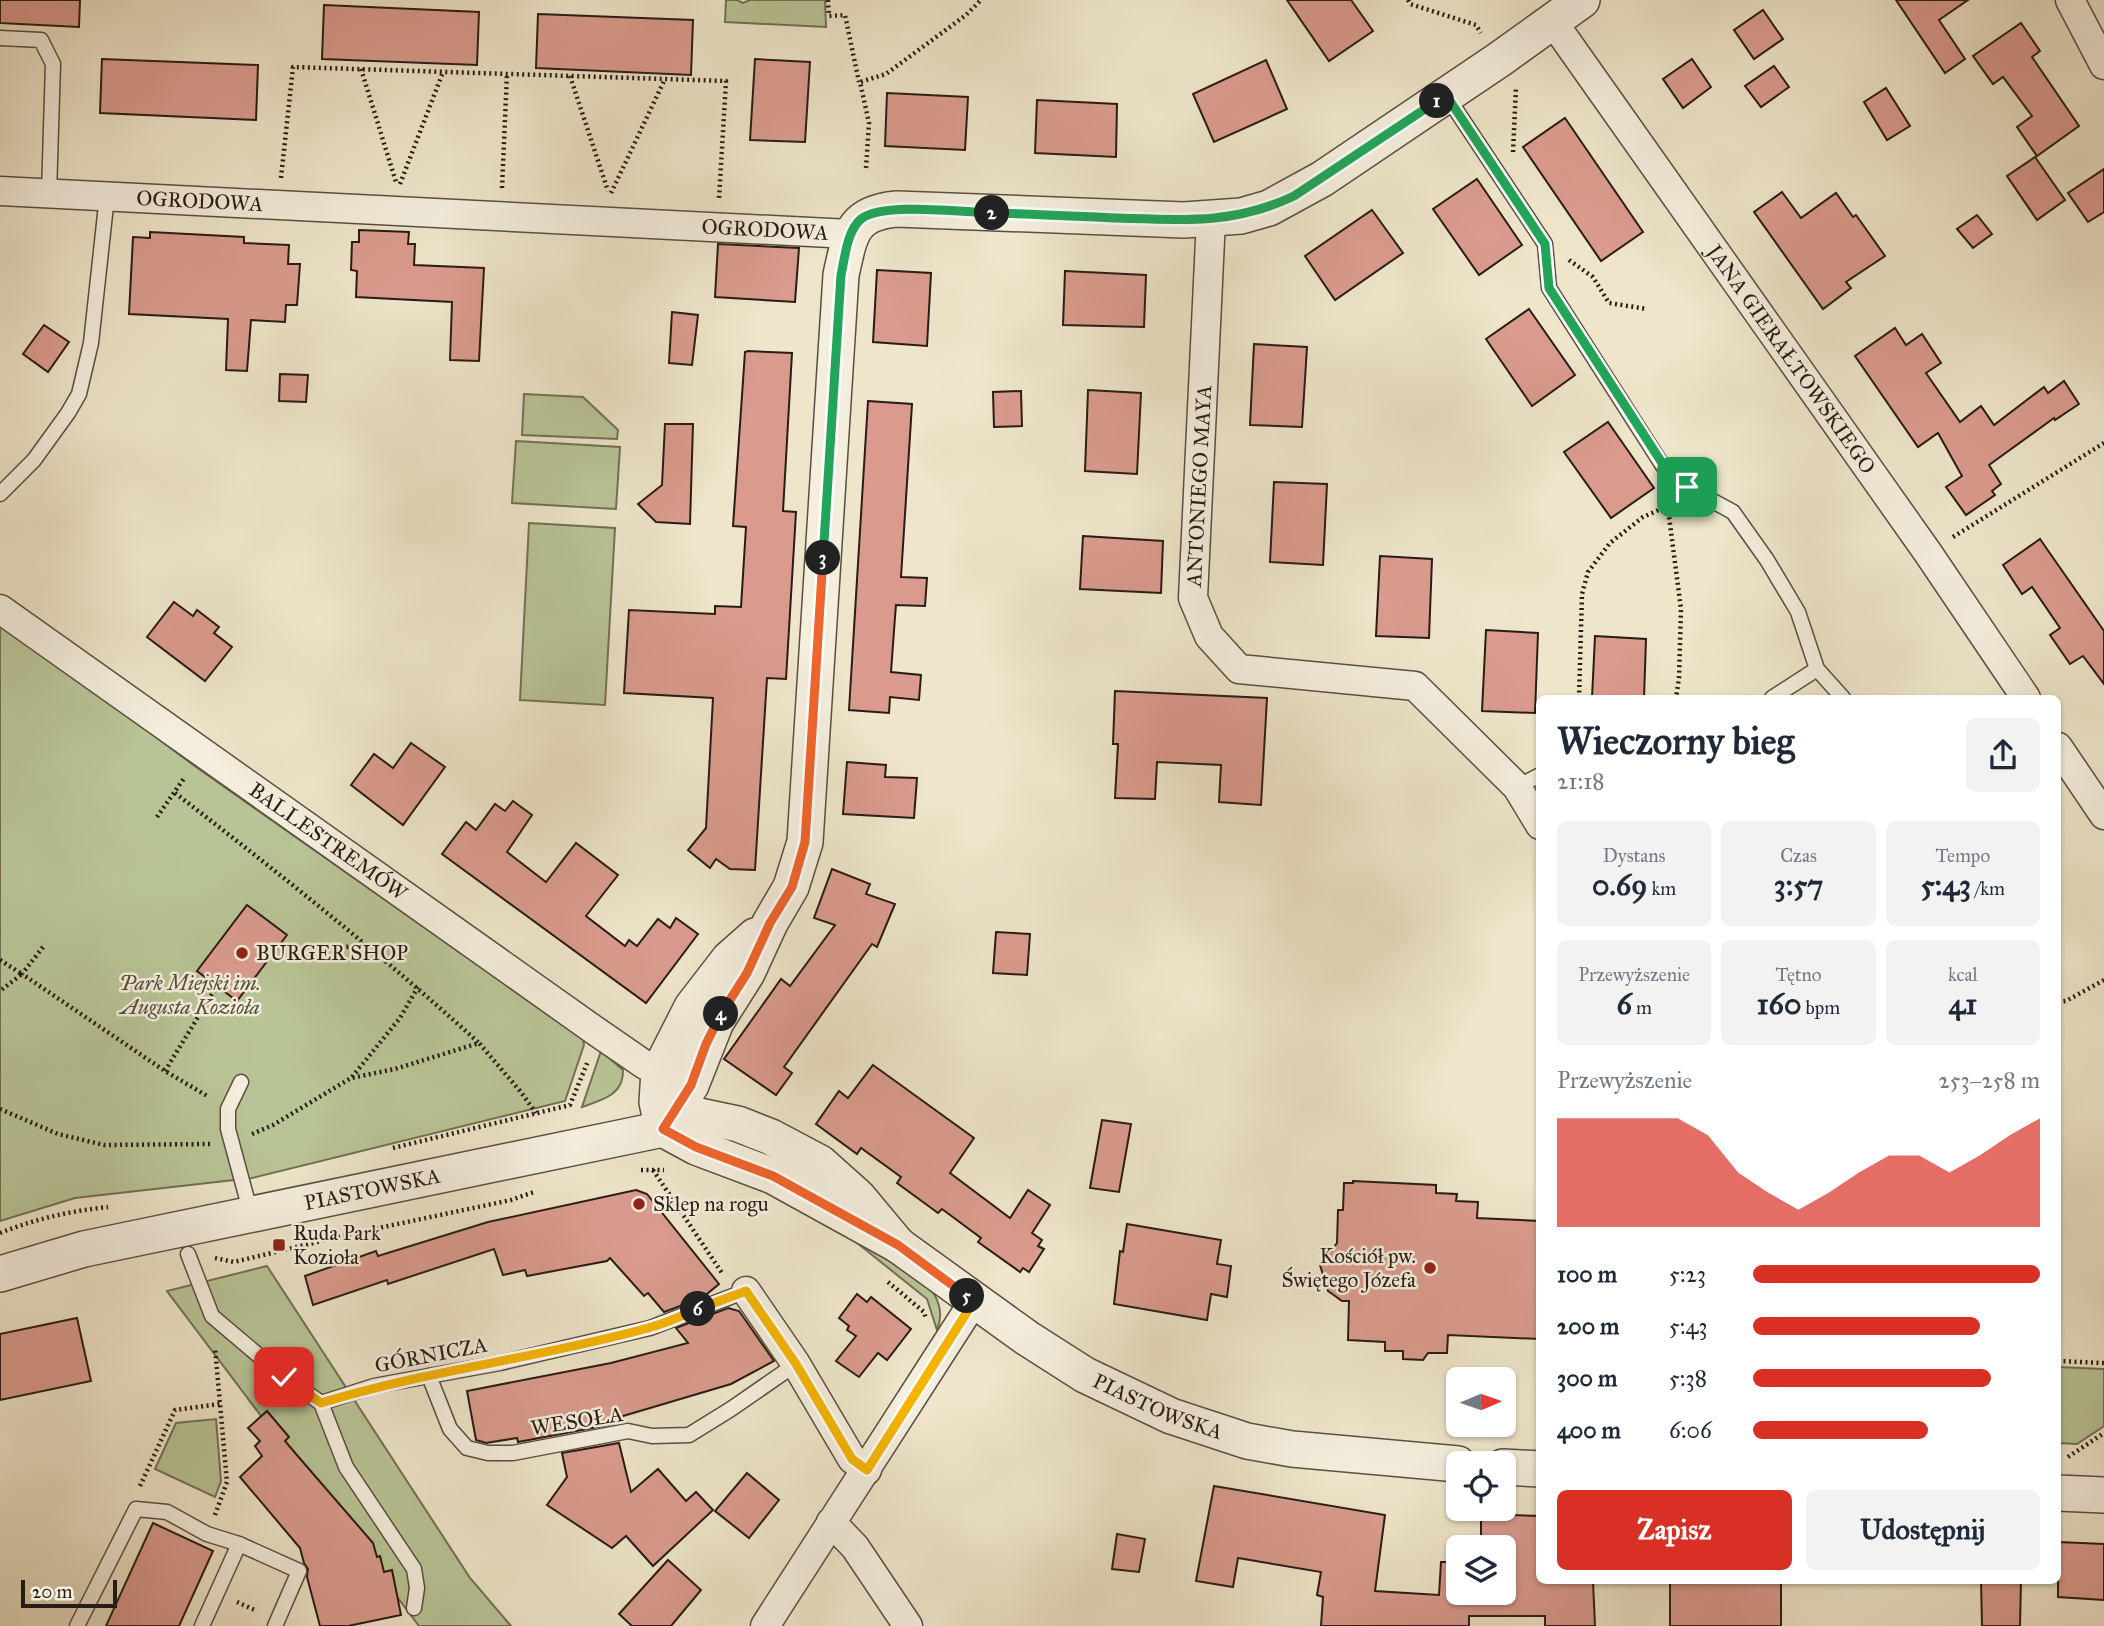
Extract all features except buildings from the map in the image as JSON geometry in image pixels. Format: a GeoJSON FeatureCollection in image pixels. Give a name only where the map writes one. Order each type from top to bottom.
{"type":"FeatureCollection","features":[{"type":"Feature","properties":{"kind":"street","name":"OGRODOWA"},"geometry":{"type":"LineString","coordinates":[[0,191],[850,234],[862,218],[879,211],[897,209],[1184,220],[1241,216],[1269,208],[1294,196],[1553,22],[1581,0]]}},
{"type":"Feature","properties":{"kind":"street"},"geometry":{"type":"LineString","coordinates":[[2070,0],[2104,65]]}},
{"type":"Feature","properties":{"kind":"street","name":"JANA GIERAŁTOWSKIEGO"},"geometry":{"type":"LineString","coordinates":[[1553,22],[1928,553],[2024,695]]}},
{"type":"Feature","properties":{"kind":"street","name":"ANTONIEGO MAYA"},"geometry":{"type":"LineString","coordinates":[[1211,219],[1193,598],[1209,636],[1239,669],[1415,686],[1528,781],[1536,810]]}},
{"type":"Feature","properties":{"kind":"street"},"geometry":{"type":"LineString","coordinates":[[663,1129],[691,1085],[716,1022],[747,973],[770,923],[792,887],[805,842],[841,275],[850,234]]}},
{"type":"Feature","properties":{"kind":"street","name":"BALLESTREMÓW"},"geometry":{"type":"LineString","coordinates":[[0,609],[597,1032],[659,1072]]}},
{"type":"Feature","properties":{"kind":"street"},"geometry":{"type":"LineString","coordinates":[[2061,751],[2104,815]]}},
{"type":"Feature","properties":{"kind":"street"},"geometry":{"type":"LineString","coordinates":[[663,1129],[657,1102],[659,1072],[692,1007],[729,959],[770,923]]}},
{"type":"Feature","properties":{"kind":"street","name":"PIASTOWSKA"},"geometry":{"type":"LineString","coordinates":[[0,1273],[84,1249],[663,1129],[696,1147],[773,1176],[898,1245],[974,1301],[1085,1375],[1171,1416],[1247,1441],[1292,1449],[1446,1463]]}},
{"type":"Feature","properties":{"kind":"street"},"geometry":{"type":"LineString","coordinates":[[746,1291],[796,1364],[852,1459],[867,1470]]}},
{"type":"Feature","properties":{"kind":"street"},"geometry":{"type":"LineString","coordinates":[[765,1626],[974,1301]]}},
{"type":"Feature","properties":{"kind":"street"},"geometry":{"type":"LineString","coordinates":[[1516,1468],[1536,1469]]}},
{"type":"Feature","properties":{"kind":"street"},"geometry":{"type":"LineString","coordinates":[[2061,1493],[2104,1495]]}},
{"type":"Feature","properties":{"kind":"street"},"geometry":{"type":"LineString","coordinates":[[831,1522],[855,1547],[908,1626]]}},
{"type":"Feature","properties":{"kind":"lane"},"geometry":{"type":"LineString","coordinates":[[0,38],[41,40],[53,64],[49,193]]}},
{"type":"Feature","properties":{"kind":"lane"},"geometry":{"type":"LineString","coordinates":[[1446,95],[1545,244],[1549,288],[1664,466],[1687,487],[1732,512],[1767,560],[1798,612],[1817,669],[1840,695]]}},
{"type":"Feature","properties":{"kind":"lane"},"geometry":{"type":"LineString","coordinates":[[0,494],[34,460],[79,394],[91,342],[107,196]]}},
{"type":"Feature","properties":{"kind":"lane"},"geometry":{"type":"LineString","coordinates":[[1777,695],[1817,669]]}},
{"type":"Feature","properties":{"kind":"lane"},"geometry":{"type":"LineString","coordinates":[[241,1082],[228,1109],[231,1143],[251,1215]]}},
{"type":"Feature","properties":{"kind":"lane"},"geometry":{"type":"LineString","coordinates":[[188,1254],[212,1316],[284,1377],[321,1403],[346,1467],[414,1569],[418,1588],[414,1608]]}},
{"type":"Feature","properties":{"kind":"lane","name":"GÓRNICZA"},"geometry":{"type":"LineString","coordinates":[[321,1403],[374,1387],[500,1363],[650,1328],[746,1291]]}},
{"type":"Feature","properties":{"kind":"lane","name":"WESOŁA"},"geometry":{"type":"LineString","coordinates":[[429,1376],[450,1429],[467,1448],[488,1453],[513,1453],[628,1431],[652,1436],[690,1435],[796,1364]]}},
{"type":"Feature","properties":{"kind":"lane"},"geometry":{"type":"LineString","coordinates":[[77,1626],[136,1509],[167,1513],[207,1534],[239,1544],[299,1571],[276,1623]]}},
{"type":"Feature","properties":{"kind":"lane"},"geometry":{"type":"LineString","coordinates":[[202,1626],[239,1544]]}},
{"type":"Feature","properties":{"kind":"path"},"geometry":{"type":"LineString","coordinates":[[828,0],[828,16],[845,15],[869,123],[866,168]]}},
{"type":"Feature","properties":{"kind":"path"},"geometry":{"type":"LineString","coordinates":[[860,82],[886,74],[981,0]]}},
{"type":"Feature","properties":{"kind":"path"},"geometry":{"type":"LineString","coordinates":[[281,182],[293,67],[726,81],[719,202]]}},
{"type":"Feature","properties":{"kind":"path"},"geometry":{"type":"LineString","coordinates":[[361,69],[398,189],[443,72]]}},
{"type":"Feature","properties":{"kind":"path"},"geometry":{"type":"LineString","coordinates":[[502,193],[507,74]]}},
{"type":"Feature","properties":{"kind":"path"},"geometry":{"type":"LineString","coordinates":[[570,76],[610,196],[665,79]]}},
{"type":"Feature","properties":{"kind":"path"},"geometry":{"type":"LineString","coordinates":[[1545,244],[1593,277],[1609,303],[1647,309]]}},
{"type":"Feature","properties":{"kind":"path"},"geometry":{"type":"LineString","coordinates":[[1928,553],[2104,443]]}},
{"type":"Feature","properties":{"kind":"path"},"geometry":{"type":"LineString","coordinates":[[1664,466],[1681,609],[1676,695]]}},
{"type":"Feature","properties":{"kind":"path"},"geometry":{"type":"LineString","coordinates":[[1579,695],[1582,594],[1588,572],[1610,542],[1643,517],[1668,506]]}},
{"type":"Feature","properties":{"kind":"path"},"geometry":{"type":"LineString","coordinates":[[157,817],[174,793],[279,873],[418,987],[479,1043],[536,1113]]}},
{"type":"Feature","properties":{"kind":"path"},"geometry":{"type":"LineString","coordinates":[[341,948],[365,944]]}},
{"type":"Feature","properties":{"kind":"path"},"geometry":{"type":"LineString","coordinates":[[0,991],[22,974],[43,947]]}},
{"type":"Feature","properties":{"kind":"path"},"geometry":{"type":"LineString","coordinates":[[0,960],[165,1071],[228,1109]]}},
{"type":"Feature","properties":{"kind":"path"},"geometry":{"type":"LineString","coordinates":[[2061,1002],[2104,980]]}},
{"type":"Feature","properties":{"kind":"path"},"geometry":{"type":"LineString","coordinates":[[165,1071],[217,986]]}},
{"type":"Feature","properties":{"kind":"path"},"geometry":{"type":"LineString","coordinates":[[351,1078],[400,1018],[418,987]]}},
{"type":"Feature","properties":{"kind":"path"},"geometry":{"type":"LineString","coordinates":[[0,1110],[58,1134],[104,1145],[231,1143],[273,1125],[351,1078],[395,1069],[479,1043]]}},
{"type":"Feature","properties":{"kind":"path"},"geometry":{"type":"LineString","coordinates":[[652,1169],[727,1281],[746,1291]]}},
{"type":"Feature","properties":{"kind":"path"},"geometry":{"type":"LineString","coordinates":[[631,1171],[671,1170]]}},
{"type":"Feature","properties":{"kind":"path"},"geometry":{"type":"LineString","coordinates":[[188,1254],[234,1262],[511,1200],[536,1192]]}},
{"type":"Feature","properties":{"kind":"path"},"geometry":{"type":"LineString","coordinates":[[0,1233],[22,1224]]}},
{"type":"Feature","properties":{"kind":"path"},"geometry":{"type":"LineString","coordinates":[[207,1534],[227,1482],[212,1316]]}},
{"type":"Feature","properties":{"kind":"path"},"geometry":{"type":"LineString","coordinates":[[2061,1360],[2104,1363]]}},
{"type":"Feature","properties":{"kind":"path"},"geometry":{"type":"LineString","coordinates":[[136,1509],[133,1501],[175,1410],[220,1404]]}},
{"type":"Feature","properties":{"kind":"path"},"geometry":{"type":"LineString","coordinates":[[2068,1457],[2104,1433]]}},
{"type":"Feature","properties":{"kind":"path"},"geometry":{"type":"LineString","coordinates":[[217,1593],[276,1623]]}},
{"type":"Feature","properties":{"kind":"green space"},"geometry":{"type":"Polygon","coordinates":[[[726,0],[743,3],[750,0],[825,0],[826,27],[725,22],[726,0]]]}},
{"type":"Feature","properties":{"kind":"green space"},"geometry":{"type":"Polygon","coordinates":[[[524,394],[583,397],[618,430],[617,439],[522,435],[524,394]]]}},
{"type":"Feature","properties":{"kind":"green space"},"geometry":{"type":"Polygon","coordinates":[[[516,441],[620,447],[616,509],[512,503],[516,441]]]}},
{"type":"Feature","properties":{"kind":"green space"},"geometry":{"type":"Polygon","coordinates":[[[529,523],[615,528],[605,705],[520,700],[529,523]]]}},
{"type":"Feature","properties":{"kind":"green space","name":"Park Miejski im. Augusta Kozioła"},"geometry":{"type":"Polygon","coordinates":[[[0,621],[196,767],[583,1039],[584,1045],[565,1101],[252,1178],[75,1198],[0,1221],[0,621]]]}},
{"type":"Feature","properties":{"kind":"green space"},"geometry":{"type":"Polygon","coordinates":[[[601,1051],[623,1070],[620,1085],[610,1095],[582,1107],[601,1051]]]}},
{"type":"Feature","properties":{"kind":"green space"},"geometry":{"type":"Polygon","coordinates":[[[836,1226],[903,1269],[934,1294],[940,1316],[937,1330],[927,1299],[836,1226]]]}},
{"type":"Feature","properties":{"kind":"green space"},"geometry":{"type":"Polygon","coordinates":[[[267,1266],[470,1578],[511,1626],[419,1626],[167,1291],[267,1266]]]}},
{"type":"Feature","properties":{"kind":"green space"},"geometry":{"type":"Polygon","coordinates":[[[2061,1367],[2104,1369],[2104,1426],[2077,1444],[2061,1443],[2061,1367]]]}},
{"type":"Feature","properties":{"kind":"green space"},"geometry":{"type":"Polygon","coordinates":[[[216,1419],[221,1481],[215,1497],[155,1469],[176,1423],[216,1419]]]}},
{"type":"Feature","properties":{"kind":"place","name":"BURGER SHOP"},"geometry":{"type":"Point","coordinates":[242,953]}},
{"type":"Feature","properties":{"kind":"place","name":"Sklep na rogu"},"geometry":{"type":"Point","coordinates":[639,1204]}},
{"type":"Feature","properties":{"kind":"place","name":"Ruda Park Kozioła"},"geometry":{"type":"Point","coordinates":[279,1245]}},
{"type":"Feature","properties":{"kind":"place","name":"Kościół pw. Świętego Józefa"},"geometry":{"type":"Point","coordinates":[1430,1268]}},
{"type":"Feature","properties":{"kind":"route"},"geometry":{"type":"LineString","coordinates":[[284,1377],[321,1403],[374,1387],[500,1363],[650,1328],[746,1291],[796,1364],[852,1459],[867,1470],[974,1301],[898,1245],[773,1176],[696,1147],[663,1129],[691,1085],[716,1022],[747,973],[770,923],[792,887],[805,842],[841,275],[850,234],[862,218],[879,211],[897,209],[1184,220],[1241,216],[1269,208],[1322,180],[1446,95],[1545,244],[1549,288],[1664,466],[1687,487]]}}]}
